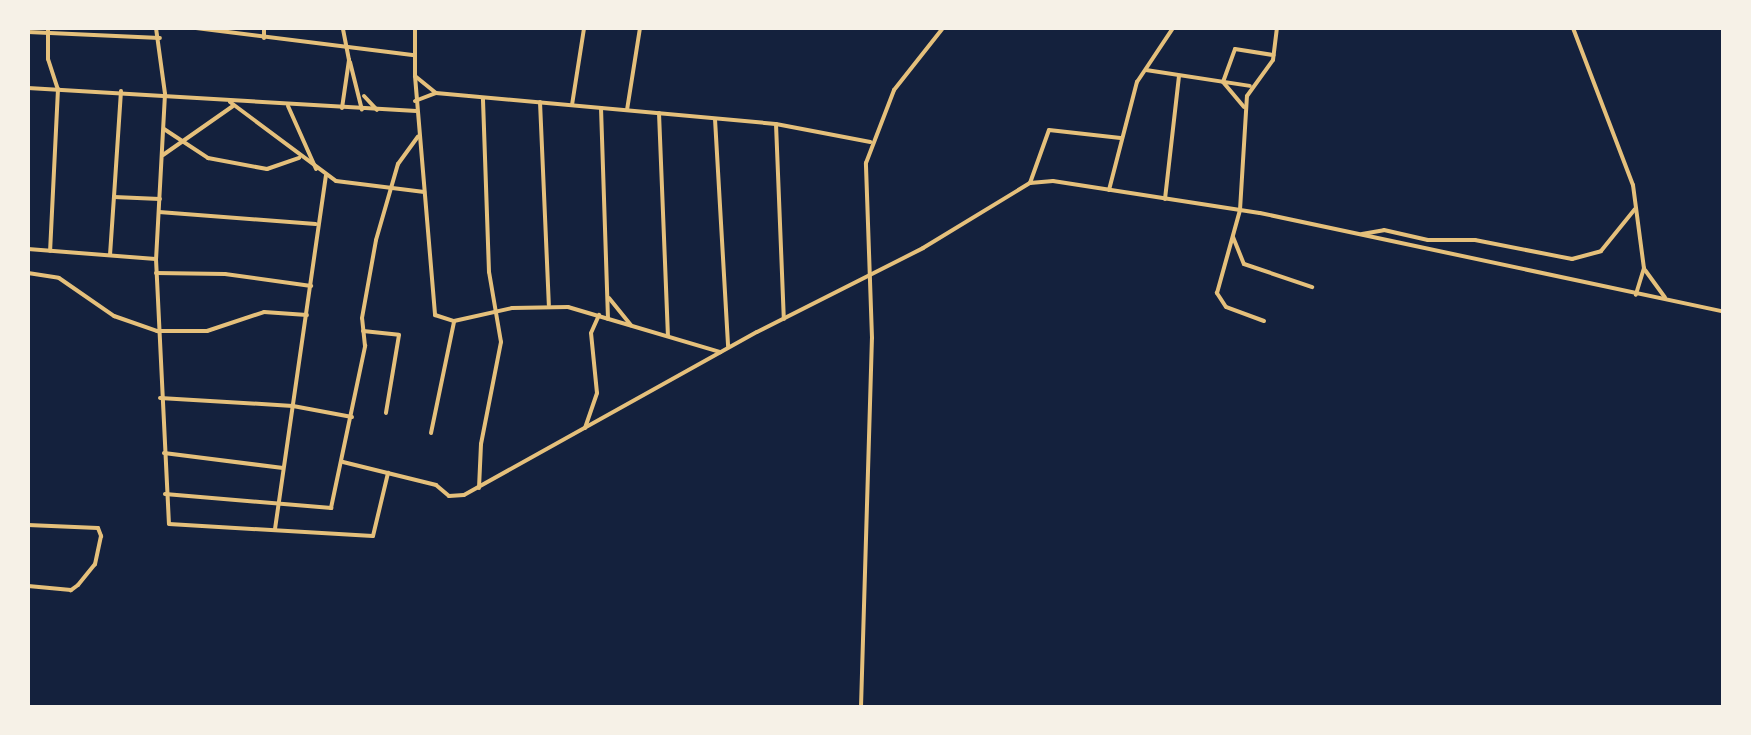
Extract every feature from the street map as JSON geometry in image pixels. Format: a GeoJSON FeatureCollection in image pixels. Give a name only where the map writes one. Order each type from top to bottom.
{"type":"FeatureCollection","features":[{"type":"Feature","properties":{"kind":"street"},"geometry":{"type":"LineString","coordinates":[[156,28],[160,38],[165,94],[156,273],[167,520],[175,529],[275,529],[373,536],[388,473]]}},
{"type":"Feature","properties":{"kind":"street"},"geometry":{"type":"LineString","coordinates":[[196,28],[414,55]]}},
{"type":"Feature","properties":{"kind":"street"},"geometry":{"type":"LineString","coordinates":[[264,28],[264,38]]}},
{"type":"Feature","properties":{"kind":"street"},"geometry":{"type":"LineString","coordinates":[[343,28],[349,60],[362,95],[362,110]]}},
{"type":"Feature","properties":{"kind":"street"},"geometry":{"type":"LineString","coordinates":[[415,28],[415,101],[431,309],[438,317],[454,321],[492,311],[549,305],[599,315],[720,352]]}},
{"type":"Feature","properties":{"kind":"street"},"geometry":{"type":"LineString","coordinates":[[572,105],[584,28]]}},
{"type":"Feature","properties":{"kind":"street"},"geometry":{"type":"LineString","coordinates":[[627,110],[640,28]]}},
{"type":"Feature","properties":{"kind":"street"},"geometry":{"type":"LineString","coordinates":[[861,707],[870,273],[865,197],[870,142],[894,90],[943,28]]}},
{"type":"Feature","properties":{"kind":"street"},"geometry":{"type":"LineString","coordinates":[[1109,190],[1137,82],[1173,28]]}},
{"type":"Feature","properties":{"kind":"street"},"geometry":{"type":"LineString","coordinates":[[1264,321],[1226,307],[1217,298],[1240,210],[1244,107],[1251,86],[1275,55],[1277,28]]}},
{"type":"Feature","properties":{"kind":"street"},"geometry":{"type":"LineString","coordinates":[[1573,28],[1633,185],[1644,268],[1636,295]]}},
{"type":"Feature","properties":{"kind":"street"},"geometry":{"type":"LineString","coordinates":[[28,32],[46,29],[160,38]]}},
{"type":"Feature","properties":{"kind":"street"},"geometry":{"type":"LineString","coordinates":[[46,29],[48,59],[58,89],[50,251]]}},
{"type":"Feature","properties":{"kind":"street"},"geometry":{"type":"LineString","coordinates":[[1223,82],[1236,47],[1275,55]]}},
{"type":"Feature","properties":{"kind":"street"},"geometry":{"type":"LineString","coordinates":[[341,109],[349,60]]}},
{"type":"Feature","properties":{"kind":"street"},"geometry":{"type":"LineString","coordinates":[[1146,70],[1251,86]]}},
{"type":"Feature","properties":{"kind":"street"},"geometry":{"type":"LineString","coordinates":[[415,76],[436,93]]}},
{"type":"Feature","properties":{"kind":"street"},"geometry":{"type":"LineString","coordinates":[[1165,199],[1179,76]]}},
{"type":"Feature","properties":{"kind":"street"},"geometry":{"type":"LineString","coordinates":[[1223,82],[1244,107]]}},
{"type":"Feature","properties":{"kind":"street"},"geometry":{"type":"LineString","coordinates":[[28,88],[165,94],[288,106],[416,111]]}},
{"type":"Feature","properties":{"kind":"street"},"geometry":{"type":"LineString","coordinates":[[110,256],[121,91]]}},
{"type":"Feature","properties":{"kind":"street"},"geometry":{"type":"LineString","coordinates":[[415,101],[436,93],[540,102],[776,124],[870,142]]}},
{"type":"Feature","properties":{"kind":"street"},"geometry":{"type":"LineString","coordinates":[[362,95],[377,110]]}},
{"type":"Feature","properties":{"kind":"street"},"geometry":{"type":"LineString","coordinates":[[479,488],[481,444],[501,342],[492,311],[483,97]]}},
{"type":"Feature","properties":{"kind":"street"},"geometry":{"type":"LineString","coordinates":[[229,100],[299,158],[326,176],[388,191],[424,192]]}},
{"type":"Feature","properties":{"kind":"street"},"geometry":{"type":"LineString","coordinates":[[540,102],[549,305]]}},
{"type":"Feature","properties":{"kind":"street"},"geometry":{"type":"LineString","coordinates":[[163,155],[233,105]]}},
{"type":"Feature","properties":{"kind":"street"},"geometry":{"type":"LineString","coordinates":[[288,106],[316,170]]}},
{"type":"Feature","properties":{"kind":"street"},"geometry":{"type":"LineString","coordinates":[[601,108],[608,319]]}},
{"type":"Feature","properties":{"kind":"street"},"geometry":{"type":"LineString","coordinates":[[659,113],[668,336]]}},
{"type":"Feature","properties":{"kind":"street"},"geometry":{"type":"LineString","coordinates":[[715,119],[728,347]]}},
{"type":"Feature","properties":{"kind":"street"},"geometry":{"type":"LineString","coordinates":[[776,124],[784,319]]}},
{"type":"Feature","properties":{"kind":"street"},"geometry":{"type":"LineString","coordinates":[[164,129],[199,156],[267,169],[299,158]]}},
{"type":"Feature","properties":{"kind":"street"},"geometry":{"type":"LineString","coordinates":[[1030,183],[1049,130],[1121,138]]}},
{"type":"Feature","properties":{"kind":"street"},"geometry":{"type":"LineString","coordinates":[[165,494],[331,508],[352,417],[363,331],[388,191],[402,156],[418,136]]}},
{"type":"Feature","properties":{"kind":"street"},"geometry":{"type":"LineString","coordinates":[[275,529],[326,176]]}},
{"type":"Feature","properties":{"kind":"street"},"geometry":{"type":"LineString","coordinates":[[343,462],[436,485],[454,497],[479,488],[728,347],[870,273],[1030,183],[1053,181],[1240,210],[1723,311]]}},
{"type":"Feature","properties":{"kind":"street"},"geometry":{"type":"LineString","coordinates":[[114,197],[160,199]]}},
{"type":"Feature","properties":{"kind":"street"},"geometry":{"type":"LineString","coordinates":[[1359,235],[1384,230],[1428,240],[1475,240],[1525,253],[1588,257],[1601,251],[1635,209]]}},
{"type":"Feature","properties":{"kind":"street"},"geometry":{"type":"LineString","coordinates":[[159,212],[317,224]]}},
{"type":"Feature","properties":{"kind":"street"},"geometry":{"type":"LineString","coordinates":[[1232,236],[1244,264],[1312,287]]}},
{"type":"Feature","properties":{"kind":"street"},"geometry":{"type":"LineString","coordinates":[[28,249],[156,259]]}},
{"type":"Feature","properties":{"kind":"street"},"geometry":{"type":"LineString","coordinates":[[1644,268],[1667,300]]}},
{"type":"Feature","properties":{"kind":"street"},"geometry":{"type":"LineString","coordinates":[[28,273],[59,278],[114,316],[157,331],[207,331],[264,312],[307,315]]}},
{"type":"Feature","properties":{"kind":"street"},"geometry":{"type":"LineString","coordinates":[[156,273],[225,274],[311,286]]}},
{"type":"Feature","properties":{"kind":"street"},"geometry":{"type":"LineString","coordinates":[[607,296],[631,325]]}},
{"type":"Feature","properties":{"kind":"street"},"geometry":{"type":"LineString","coordinates":[[584,430],[597,393],[591,333],[599,315]]}},
{"type":"Feature","properties":{"kind":"street"},"geometry":{"type":"LineString","coordinates":[[431,433],[454,321]]}},
{"type":"Feature","properties":{"kind":"street"},"geometry":{"type":"LineString","coordinates":[[363,331],[399,335],[386,413]]}},
{"type":"Feature","properties":{"kind":"street"},"geometry":{"type":"LineString","coordinates":[[160,398],[293,406],[352,417]]}},
{"type":"Feature","properties":{"kind":"street"},"geometry":{"type":"LineString","coordinates":[[164,453],[283,468]]}},
{"type":"Feature","properties":{"kind":"street"},"geometry":{"type":"LineString","coordinates":[[28,525],[98,528],[101,536],[95,564],[71,590],[28,586]]}}]}
